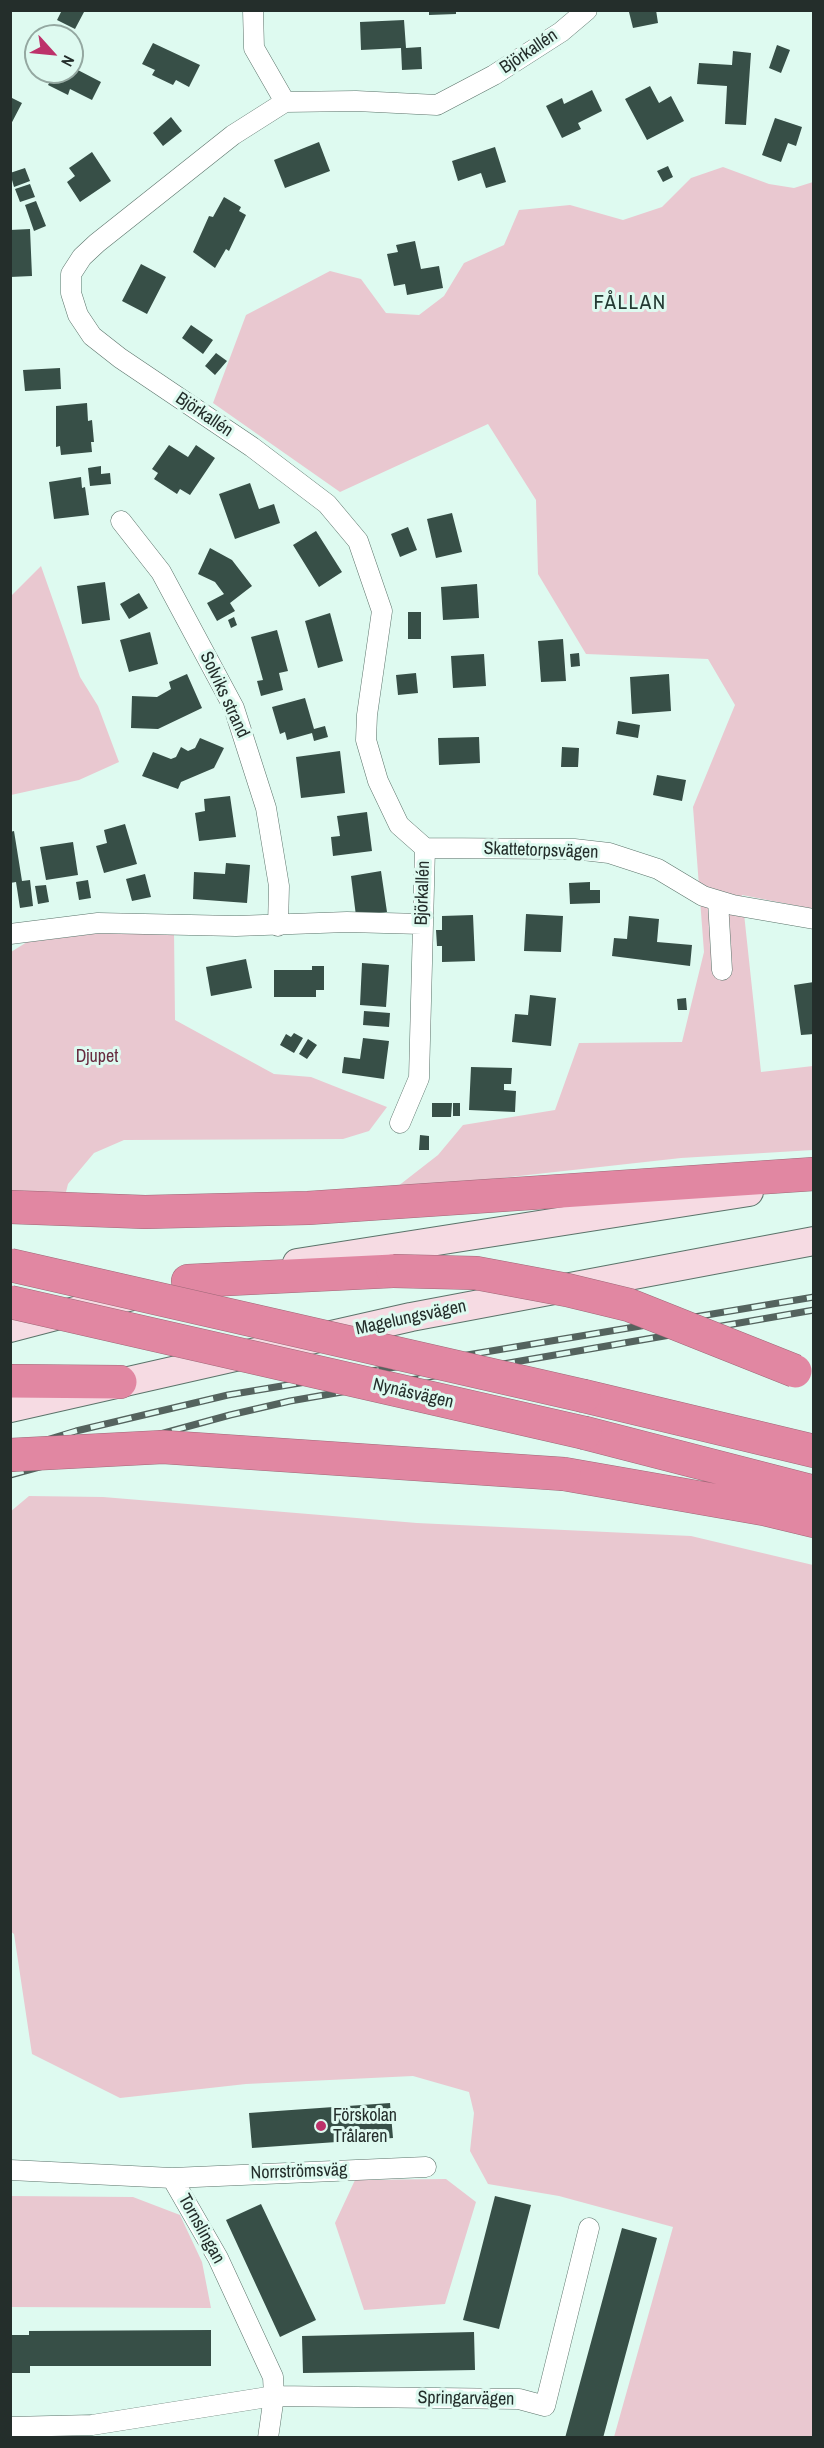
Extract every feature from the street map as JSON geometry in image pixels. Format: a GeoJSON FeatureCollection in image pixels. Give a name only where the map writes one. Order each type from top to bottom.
{"type":"FeatureCollection","features":[{"type":"Feature","properties":{"kind":"highway"},"geometry":{"type":"LineString","coordinates":[[10,1207],[145,1212],[308,1208],[813,1174]]}},
{"type":"Feature","properties":{"kind":"highway","name":"Nynäsvägen"},"geometry":{"type":"LineString","coordinates":[[10,1266],[584,1396],[813,1452]]}},
{"type":"Feature","properties":{"kind":"highway"},"geometry":{"type":"LineString","coordinates":[[188,1281],[393,1271],[476,1273],[629,1305],[804,1375]]}},
{"type":"Feature","properties":{"kind":"highway","name":"Nynäsvägen"},"geometry":{"type":"LineString","coordinates":[[10,1302],[585,1433],[813,1492]]}},
{"type":"Feature","properties":{"kind":"highway"},"geometry":{"type":"LineString","coordinates":[[10,1381],[120,1382]]}},
{"type":"Feature","properties":{"kind":"highway"},"geometry":{"type":"LineString","coordinates":[[10,1455],[163,1447],[564,1474],[764,1509],[813,1521]]}},
{"type":"Feature","properties":{"kind":"street"},"geometry":{"type":"LineString","coordinates":[[253,10],[254,48],[285,102]]}},
{"type":"Feature","properties":{"kind":"street","name":"Björkallén"},"geometry":{"type":"LineString","coordinates":[[399,1123],[418,1078],[425,848],[399,825],[378,781],[366,740],[367,716],[382,611],[358,541],[327,504],[252,447],[120,358],[92,336],[78,315],[71,292],[71,274],[82,257],[97,243],[234,135],[285,102],[365,101],[437,105],[494,75],[561,32],[587,10]]}},
{"type":"Feature","properties":{"kind":"street","name":"Solviks strand"},"geometry":{"type":"LineString","coordinates":[[121,521],[161,572],[234,708],[266,808],[279,885],[278,926]]}},
{"type":"Feature","properties":{"kind":"street","name":"Skattetorpsvägen"},"geometry":{"type":"LineString","coordinates":[[425,848],[574,849],[609,853],[658,869],[703,896],[718,901],[813,919]]}},
{"type":"Feature","properties":{"kind":"street"},"geometry":{"type":"LineString","coordinates":[[718,901],[722,970]]}},
{"type":"Feature","properties":{"kind":"street"},"geometry":{"type":"LineString","coordinates":[[10,934],[98,923],[278,926],[347,922],[422,924]]}},
{"type":"Feature","properties":{"kind":"street"},"geometry":{"type":"LineString","coordinates":[[10,1328],[188,1281],[813,1182]]}},
{"type":"Feature","properties":{"kind":"street","name":"Magelungsvägen"},"geometry":{"type":"LineString","coordinates":[[10,1408],[411,1317],[813,1241]]}},
{"type":"Feature","properties":{"kind":"street","name":"Norrströmsväg"},"geometry":{"type":"LineString","coordinates":[[172,2178],[426,2167]]}},
{"type":"Feature","properties":{"kind":"street","name":"Tornslingan"},"geometry":{"type":"LineString","coordinates":[[10,2170],[172,2178],[218,2258],[273,2378],[274,2396],[268,2438]]}},
{"type":"Feature","properties":{"kind":"street","name":"Springarvägen"},"geometry":{"type":"LineString","coordinates":[[274,2396],[519,2400],[545,2406],[589,2228]]}},
{"type":"Feature","properties":{"kind":"street"},"geometry":{"type":"LineString","coordinates":[[10,2427],[92,2425],[274,2396]]}},
{"type":"Feature","properties":{"kind":"green space"},"geometry":{"type":"Polygon","coordinates":[[[723,167],[769,184],[794,188],[813,182],[813,909],[742,895],[761,1072],[813,1066],[813,1150],[681,1158],[393,1190],[438,1155],[463,1125],[555,1110],[579,1043],[682,1042],[704,952],[693,807],[735,705],[708,659],[586,654],[538,574],[536,500],[488,424],[340,492],[213,403],[246,315],[330,271],[361,279],[386,313],[419,315],[444,296],[464,263],[504,245],[519,210],[570,205],[623,220],[662,207],[691,178],[723,167]]]}},
{"type":"Feature","properties":{"kind":"green space"},"geometry":{"type":"Polygon","coordinates":[[[41,566],[80,677],[98,706],[119,762],[79,780],[11,795],[11,596],[41,566]]]}},
{"type":"Feature","properties":{"kind":"green space","name":"Djupet"},"geometry":{"type":"Polygon","coordinates":[[[174,931],[175,1020],[274,1074],[311,1077],[387,1107],[369,1131],[343,1139],[124,1140],[94,1153],[68,1184],[65,1196],[11,1195],[11,952],[27,942],[100,933],[174,931]]]}},
{"type":"Feature","properties":{"kind":"green space"},"geometry":{"type":"Polygon","coordinates":[[[29,1496],[103,1497],[417,1523],[691,1536],[813,1565],[813,2437],[614,2437],[673,2227],[559,2196],[488,2184],[470,2151],[474,2113],[469,2092],[413,2076],[246,2084],[120,2098],[32,2054],[14,1934],[10,1931],[10,1512],[29,1496]]]}},
{"type":"Feature","properties":{"kind":"green space"},"geometry":{"type":"Polygon","coordinates":[[[446,2179],[476,2202],[445,2304],[364,2310],[335,2223],[355,2180],[446,2179]]]}},
{"type":"Feature","properties":{"kind":"green space"},"geometry":{"type":"Polygon","coordinates":[[[11,2196],[133,2197],[180,2215],[202,2262],[211,2308],[11,2307],[11,2196]]]}},
{"type":"Feature","properties":{"kind":"building"},"geometry":{"type":"Polygon","coordinates":[[[62,10],[84,12],[78,24],[65,24],[57,20],[62,10]]]}},
{"type":"Feature","properties":{"kind":"building"},"geometry":{"type":"Polygon","coordinates":[[[429,10],[456,10],[456,14],[429,15],[429,10]]]}},
{"type":"Feature","properties":{"kind":"building"},"geometry":{"type":"Polygon","coordinates":[[[656,10],[658,23],[633,28],[629,12],[656,10]]]}},
{"type":"Feature","properties":{"kind":"building"},"geometry":{"type":"Polygon","coordinates":[[[404,20],[406,48],[421,47],[422,69],[402,70],[401,48],[361,50],[360,22],[404,20]]]}},
{"type":"Feature","properties":{"kind":"building"},"geometry":{"type":"Polygon","coordinates":[[[153,43],[200,65],[189,87],[176,80],[173,85],[152,75],[155,70],[142,64],[153,43]]]}},
{"type":"Feature","properties":{"kind":"building"},"geometry":{"type":"Polygon","coordinates":[[[777,45],[790,50],[781,73],[769,68],[777,45]]]}},
{"type":"Feature","properties":{"kind":"building"},"geometry":{"type":"Polygon","coordinates":[[[733,51],[751,53],[746,125],[725,124],[727,86],[697,84],[699,63],[732,65],[733,51]]]}},
{"type":"Feature","properties":{"kind":"building"},"geometry":{"type":"Polygon","coordinates":[[[84,73],[101,82],[92,100],[70,89],[68,95],[48,85],[84,84],[84,73]]]}},
{"type":"Feature","properties":{"kind":"building"},"geometry":{"type":"Polygon","coordinates":[[[650,86],[659,103],[671,96],[684,121],[647,140],[625,99],[650,86]]]}},
{"type":"Feature","properties":{"kind":"building"},"geometry":{"type":"Polygon","coordinates":[[[592,90],[602,111],[578,123],[581,129],[562,138],[546,106],[562,98],[564,104],[592,90]]]}},
{"type":"Feature","properties":{"kind":"building"},"geometry":{"type":"Polygon","coordinates":[[[10,97],[22,103],[10,126],[10,97]]]}},
{"type":"Feature","properties":{"kind":"building"},"geometry":{"type":"Polygon","coordinates":[[[171,117],[182,131],[163,146],[153,133],[171,117]]]}},
{"type":"Feature","properties":{"kind":"building"},"geometry":{"type":"Polygon","coordinates":[[[775,118],[802,127],[796,146],[788,143],[781,162],[762,155],[775,118]]]}},
{"type":"Feature","properties":{"kind":"building"},"geometry":{"type":"Polygon","coordinates":[[[319,142],[330,171],[285,188],[274,160],[319,142]]]}},
{"type":"Feature","properties":{"kind":"building"},"geometry":{"type":"Polygon","coordinates":[[[495,147],[506,182],[486,188],[481,173],[458,181],[452,161],[495,147]]]}},
{"type":"Feature","properties":{"kind":"building"},"geometry":{"type":"Polygon","coordinates":[[[92,152],[111,181],[80,202],[67,182],[75,176],[69,168],[92,152]]]}},
{"type":"Feature","properties":{"kind":"building"},"geometry":{"type":"Polygon","coordinates":[[[668,166],[673,177],[663,182],[657,171],[668,166]]]}},
{"type":"Feature","properties":{"kind":"building"},"geometry":{"type":"Polygon","coordinates":[[[25,168],[30,181],[14,187],[10,173],[25,168]]]}},
{"type":"Feature","properties":{"kind":"building"},"geometry":{"type":"Polygon","coordinates":[[[30,184],[35,197],[20,202],[15,189],[30,184]]]}},
{"type":"Feature","properties":{"kind":"building"},"geometry":{"type":"Polygon","coordinates":[[[224,197],[241,207],[239,211],[246,215],[229,251],[226,249],[215,268],[193,252],[209,216],[213,217],[224,197]]]}},
{"type":"Feature","properties":{"kind":"building"},"geometry":{"type":"Polygon","coordinates":[[[36,201],[46,226],[34,231],[25,205],[36,201]]]}},
{"type":"Feature","properties":{"kind":"building"},"geometry":{"type":"Polygon","coordinates":[[[30,229],[32,276],[10,277],[10,230],[30,229]]]}},
{"type":"Feature","properties":{"kind":"building"},"geometry":{"type":"Polygon","coordinates":[[[415,241],[421,269],[439,266],[443,288],[407,295],[405,284],[394,286],[387,254],[398,252],[396,245],[415,241]]]}},
{"type":"Feature","properties":{"kind":"building"},"geometry":{"type":"Polygon","coordinates":[[[141,264],[166,277],[147,314],[122,301],[141,264]]]}},
{"type":"Feature","properties":{"kind":"building"},"geometry":{"type":"Polygon","coordinates":[[[191,325],[213,340],[203,354],[182,338],[191,325]]]}},
{"type":"Feature","properties":{"kind":"building"},"geometry":{"type":"Polygon","coordinates":[[[216,353],[227,361],[215,375],[205,366],[216,353]]]}},
{"type":"Feature","properties":{"kind":"building"},"geometry":{"type":"Polygon","coordinates":[[[60,368],[61,389],[25,391],[23,370],[60,368]]]}},
{"type":"Feature","properties":{"kind":"building"},"geometry":{"type":"Polygon","coordinates":[[[87,403],[88,421],[92,420],[94,442],[91,442],[92,452],[61,455],[60,446],[56,447],[56,406],[87,403]]]}},
{"type":"Feature","properties":{"kind":"building"},"geometry":{"type":"Polygon","coordinates":[[[169,445],[188,457],[196,445],[215,458],[190,495],[180,489],[177,494],[154,479],[158,473],[152,469],[169,445]]]}},
{"type":"Feature","properties":{"kind":"building"},"geometry":{"type":"Polygon","coordinates":[[[101,466],[101,474],[110,473],[111,484],[90,486],[88,468],[101,466]]]}},
{"type":"Feature","properties":{"kind":"building"},"geometry":{"type":"Polygon","coordinates":[[[81,477],[82,488],[85,487],[89,515],[54,519],[49,482],[81,477]]]}},
{"type":"Feature","properties":{"kind":"building"},"geometry":{"type":"Polygon","coordinates":[[[250,483],[259,509],[274,504],[280,523],[235,539],[219,494],[250,483]]]}},
{"type":"Feature","properties":{"kind":"building"},"geometry":{"type":"Polygon","coordinates":[[[452,513],[462,552],[436,558],[427,519],[452,513]]]}},
{"type":"Feature","properties":{"kind":"building"},"geometry":{"type":"Polygon","coordinates":[[[408,527],[417,550],[400,557],[391,534],[408,527]]]}},
{"type":"Feature","properties":{"kind":"building"},"geometry":{"type":"Polygon","coordinates":[[[316,531],[342,572],[319,587],[293,545],[316,531]]]}},
{"type":"Feature","properties":{"kind":"building"},"geometry":{"type":"Polygon","coordinates":[[[210,548],[232,560],[252,586],[230,603],[235,611],[217,621],[207,603],[224,594],[215,582],[198,574],[210,548]]]}},
{"type":"Feature","properties":{"kind":"building"},"geometry":{"type":"Polygon","coordinates":[[[105,582],[110,620],[82,624],[77,586],[105,582]]]}},
{"type":"Feature","properties":{"kind":"building"},"geometry":{"type":"Polygon","coordinates":[[[477,584],[479,618],[443,620],[441,587],[477,584]]]}},
{"type":"Feature","properties":{"kind":"building"},"geometry":{"type":"Polygon","coordinates":[[[139,593],[148,608],[129,619],[120,604],[139,593]]]}},
{"type":"Feature","properties":{"kind":"building"},"geometry":{"type":"Polygon","coordinates":[[[408,612],[421,612],[421,639],[408,639],[408,612]]]}},
{"type":"Feature","properties":{"kind":"building"},"geometry":{"type":"Polygon","coordinates":[[[330,613],[343,661],[318,668],[305,621],[330,613]]]}},
{"type":"Feature","properties":{"kind":"building"},"geometry":{"type":"Polygon","coordinates":[[[234,617],[237,625],[231,628],[228,620],[234,617]]]}},
{"type":"Feature","properties":{"kind":"building"},"geometry":{"type":"Polygon","coordinates":[[[277,630],[288,671],[279,673],[283,690],[261,696],[257,681],[263,680],[251,637],[277,630]]]}},
{"type":"Feature","properties":{"kind":"building"},"geometry":{"type":"Polygon","coordinates":[[[150,632],[158,664],[129,672],[120,640],[150,632]]]}},
{"type":"Feature","properties":{"kind":"building"},"geometry":{"type":"Polygon","coordinates":[[[563,639],[566,681],[541,682],[538,641],[563,639]]]}},
{"type":"Feature","properties":{"kind":"building"},"geometry":{"type":"Polygon","coordinates":[[[579,653],[580,666],[571,667],[570,654],[579,653]]]}},
{"type":"Feature","properties":{"kind":"building"},"geometry":{"type":"Polygon","coordinates":[[[484,654],[486,686],[453,688],[451,656],[484,654]]]}},
{"type":"Feature","properties":{"kind":"building"},"geometry":{"type":"Polygon","coordinates":[[[416,673],[418,693],[398,695],[396,675],[416,673]]]}},
{"type":"Feature","properties":{"kind":"building"},"geometry":{"type":"Polygon","coordinates":[[[187,674],[202,708],[158,729],[131,728],[132,696],[157,697],[171,689],[169,682],[187,674]]]}},
{"type":"Feature","properties":{"kind":"building"},"geometry":{"type":"Polygon","coordinates":[[[669,674],[671,711],[632,714],[630,677],[669,674]]]}},
{"type":"Feature","properties":{"kind":"building"},"geometry":{"type":"Polygon","coordinates":[[[305,698],[314,729],[325,726],[328,737],[314,741],[312,733],[287,740],[285,732],[280,734],[272,707],[305,698]]]}},
{"type":"Feature","properties":{"kind":"building"},"geometry":{"type":"Polygon","coordinates":[[[618,721],[640,725],[638,738],[616,734],[618,721]]]}},
{"type":"Feature","properties":{"kind":"building"},"geometry":{"type":"Polygon","coordinates":[[[479,737],[480,763],[439,765],[438,738],[479,737]]]}},
{"type":"Feature","properties":{"kind":"building"},"geometry":{"type":"Polygon","coordinates":[[[200,738],[224,748],[214,768],[181,782],[178,789],[142,776],[153,752],[171,759],[176,757],[181,747],[188,751],[195,748],[200,738]]]}},
{"type":"Feature","properties":{"kind":"building"},"geometry":{"type":"Polygon","coordinates":[[[562,747],[579,748],[578,767],[561,767],[562,747]]]}},
{"type":"Feature","properties":{"kind":"building"},"geometry":{"type":"Polygon","coordinates":[[[340,751],[345,793],[301,798],[296,757],[340,751]]]}},
{"type":"Feature","properties":{"kind":"building"},"geometry":{"type":"Polygon","coordinates":[[[657,775],[686,780],[682,801],[653,795],[657,775]]]}},
{"type":"Feature","properties":{"kind":"building"},"geometry":{"type":"Polygon","coordinates":[[[230,796],[236,837],[199,841],[195,813],[205,811],[204,799],[230,796]]]}},
{"type":"Feature","properties":{"kind":"building"},"geometry":{"type":"Polygon","coordinates":[[[367,812],[372,851],[333,856],[331,837],[340,836],[337,816],[367,812]]]}},
{"type":"Feature","properties":{"kind":"building"},"geometry":{"type":"Polygon","coordinates":[[[125,824],[137,864],[104,873],[96,846],[107,843],[104,830],[125,824]]]}},
{"type":"Feature","properties":{"kind":"building"},"geometry":{"type":"Polygon","coordinates":[[[14,831],[22,881],[30,880],[33,906],[20,908],[16,882],[10,883],[10,832],[14,831]]]}},
{"type":"Feature","properties":{"kind":"building"},"geometry":{"type":"Polygon","coordinates":[[[73,842],[78,875],[46,880],[40,847],[73,842]]]}},
{"type":"Feature","properties":{"kind":"building"},"geometry":{"type":"Polygon","coordinates":[[[226,863],[250,865],[247,903],[193,899],[194,872],[225,874],[226,863]]]}},
{"type":"Feature","properties":{"kind":"building"},"geometry":{"type":"Polygon","coordinates":[[[381,871],[387,912],[356,916],[351,876],[381,871]]]}},
{"type":"Feature","properties":{"kind":"building"},"geometry":{"type":"Polygon","coordinates":[[[145,874],[151,897],[132,901],[126,879],[145,874]]]}},
{"type":"Feature","properties":{"kind":"building"},"geometry":{"type":"Polygon","coordinates":[[[88,880],[91,898],[79,900],[76,882],[88,880]]]}},
{"type":"Feature","properties":{"kind":"building"},"geometry":{"type":"Polygon","coordinates":[[[590,882],[590,890],[600,890],[600,903],[570,904],[569,883],[590,882]]]}},
{"type":"Feature","properties":{"kind":"building"},"geometry":{"type":"Polygon","coordinates":[[[46,885],[49,902],[38,904],[35,886],[46,885]]]}},
{"type":"Feature","properties":{"kind":"building"},"geometry":{"type":"Polygon","coordinates":[[[526,914],[563,916],[561,952],[524,951],[526,914]]]}},
{"type":"Feature","properties":{"kind":"building"},"geometry":{"type":"Polygon","coordinates":[[[473,915],[475,961],[442,962],[442,946],[437,946],[436,930],[442,930],[442,916],[473,915]]]}},
{"type":"Feature","properties":{"kind":"building"},"geometry":{"type":"Polygon","coordinates":[[[629,916],[659,919],[657,942],[692,945],[690,966],[612,956],[614,938],[627,939],[629,916]]]}},
{"type":"Feature","properties":{"kind":"building"},"geometry":{"type":"Polygon","coordinates":[[[246,959],[252,988],[211,996],[206,967],[246,959]]]}},
{"type":"Feature","properties":{"kind":"building"},"geometry":{"type":"Polygon","coordinates":[[[362,963],[389,965],[386,1007],[360,1005],[362,963]]]}},
{"type":"Feature","properties":{"kind":"building"},"geometry":{"type":"Polygon","coordinates":[[[312,966],[324,966],[324,990],[316,990],[316,997],[274,997],[274,970],[312,970],[312,966]]]}},
{"type":"Feature","properties":{"kind":"building"},"geometry":{"type":"Polygon","coordinates":[[[814,982],[814,1034],[801,1035],[794,985],[814,982]]]}},
{"type":"Feature","properties":{"kind":"building"},"geometry":{"type":"Polygon","coordinates":[[[530,995],[556,998],[551,1046],[512,1042],[515,1014],[528,1015],[530,995]]]}},
{"type":"Feature","properties":{"kind":"building"},"geometry":{"type":"Polygon","coordinates":[[[686,998],[687,1010],[678,1010],[677,999],[686,998]]]}},
{"type":"Feature","properties":{"kind":"building"},"geometry":{"type":"Polygon","coordinates":[[[364,1011],[390,1013],[389,1027],[363,1025],[364,1011]]]}},
{"type":"Feature","properties":{"kind":"building"},"geometry":{"type":"Polygon","coordinates":[[[294,1033],[303,1038],[294,1053],[280,1045],[286,1034],[291,1037],[294,1033]]]}},
{"type":"Feature","properties":{"kind":"building"},"geometry":{"type":"Polygon","coordinates":[[[363,1038],[389,1041],[384,1079],[342,1073],[344,1057],[360,1059],[363,1038]]]}},
{"type":"Feature","properties":{"kind":"building"},"geometry":{"type":"Polygon","coordinates":[[[308,1039],[317,1045],[307,1059],[299,1054],[308,1039]]]}},
{"type":"Feature","properties":{"kind":"building"},"geometry":{"type":"Polygon","coordinates":[[[471,1067],[512,1068],[511,1084],[504,1084],[504,1090],[516,1091],[515,1112],[469,1110],[471,1067]]]}},
{"type":"Feature","properties":{"kind":"building"},"geometry":{"type":"Polygon","coordinates":[[[432,1103],[452,1103],[451,1117],[432,1117],[432,1103]]]}},
{"type":"Feature","properties":{"kind":"building"},"geometry":{"type":"Polygon","coordinates":[[[453,1103],[460,1103],[460,1116],[453,1116],[453,1103]]]}},
{"type":"Feature","properties":{"kind":"building"},"geometry":{"type":"Polygon","coordinates":[[[420,1135],[429,1136],[429,1150],[419,1150],[420,1135]]]}},
{"type":"Feature","properties":{"kind":"building","name":"Förskolan Trålaren"},"geometry":{"type":"Polygon","coordinates":[[[390,2103],[393,2138],[252,2148],[249,2113],[390,2103]]]}},
{"type":"Feature","properties":{"kind":"building"},"geometry":{"type":"Polygon","coordinates":[[[495,2196],[531,2205],[499,2329],[463,2320],[495,2196]]]}},
{"type":"Feature","properties":{"kind":"building"},"geometry":{"type":"Polygon","coordinates":[[[261,2204],[316,2320],[280,2337],[226,2220],[261,2204]]]}},
{"type":"Feature","properties":{"kind":"building"},"geometry":{"type":"Polygon","coordinates":[[[622,2228],[657,2238],[603,2438],[565,2438],[622,2228]]]}},
{"type":"Feature","properties":{"kind":"building"},"geometry":{"type":"Polygon","coordinates":[[[211,2330],[211,2366],[30,2366],[30,2373],[10,2373],[10,2335],[29,2335],[29,2331],[211,2330]]]}},
{"type":"Feature","properties":{"kind":"building"},"geometry":{"type":"Polygon","coordinates":[[[474,2332],[475,2370],[303,2373],[302,2336],[474,2332]]]}},
{"type":"Feature","properties":{"kind":"railway"},"geometry":{"type":"LineString","coordinates":[[10,1451],[76,1431],[228,1395],[814,1297]]}},
{"type":"Feature","properties":{"kind":"railway"},"geometry":{"type":"LineString","coordinates":[[10,1475],[290,1401],[814,1310]]}},
{"type":"Feature","properties":{"kind":"place","name":"Förskolan Trålaren"},"geometry":{"type":"Point","coordinates":[321,2126]}},
{"type":"Feature","properties":{"kind":"district","name":"FÅLLAN"},"geometry":{"type":"Point","coordinates":[630,303]}}]}
